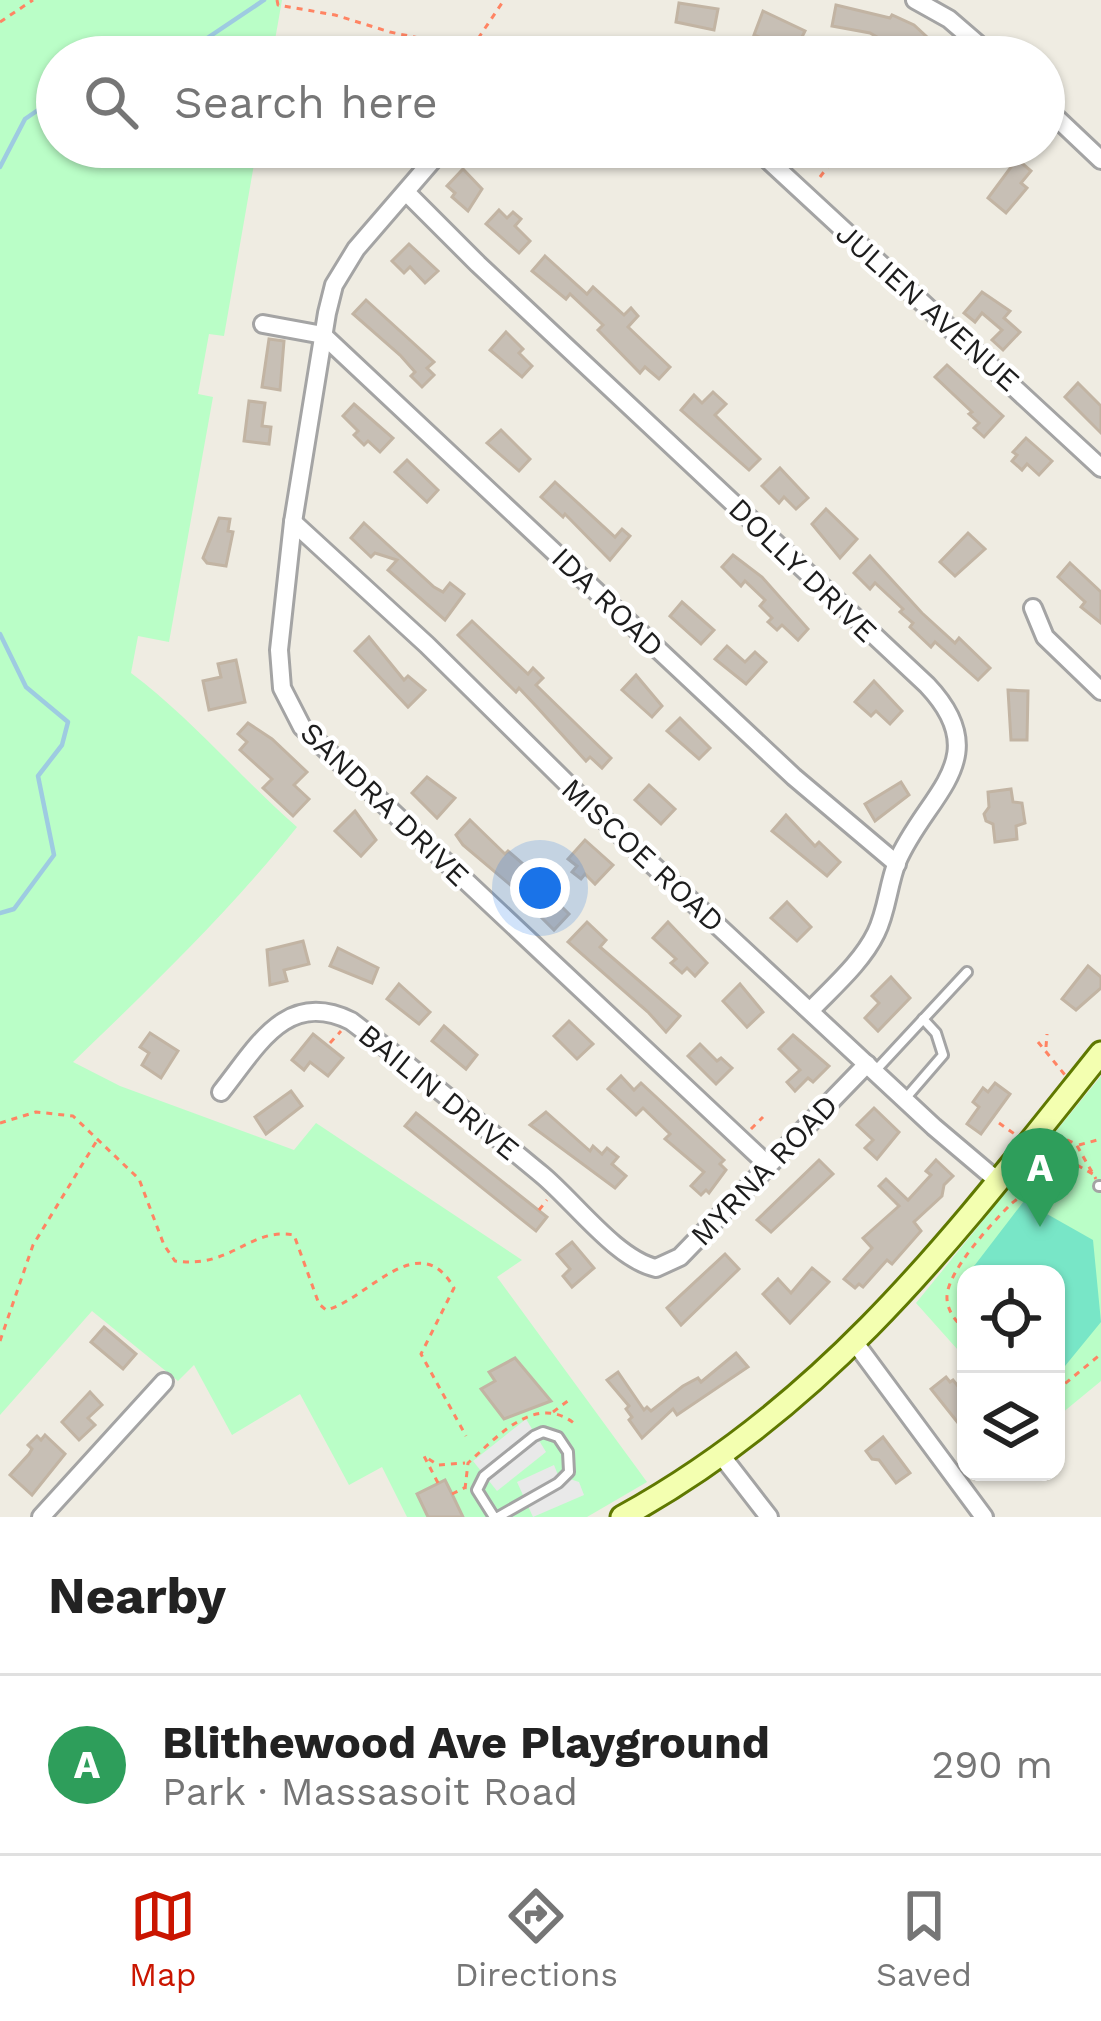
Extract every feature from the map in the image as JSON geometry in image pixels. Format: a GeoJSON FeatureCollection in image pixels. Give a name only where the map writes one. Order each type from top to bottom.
{"type":"FeatureCollection","features":[{"type":"Feature","properties":{"kind":"main road"},"geometry":{"type":"LineString","coordinates":[[622,1517],[721,1455],[856,1344],[924,1271],[1101,1054]]}},
{"type":"Feature","properties":{"kind":"street"},"geometry":{"type":"LineString","coordinates":[[916,0],[969,36]]}},
{"type":"Feature","properties":{"kind":"street"},"geometry":{"type":"LineString","coordinates":[[1065,126],[1101,160]]}},
{"type":"Feature","properties":{"kind":"street","name":"SANDRA DRIVE"},"geometry":{"type":"LineString","coordinates":[[426,168],[346,263],[334,285],[293,522],[279,675],[294,717],[768,1165]]}},
{"type":"Feature","properties":{"kind":"street","name":"JULIEN AVENUE"},"geometry":{"type":"LineString","coordinates":[[777,168],[1101,468]]}},
{"type":"Feature","properties":{"kind":"street","name":"DOLLY DRIVE"},"geometry":{"type":"LineString","coordinates":[[406,192],[945,704],[955,724],[956,760],[897,864],[878,930],[867,949],[811,1010]]}},
{"type":"Feature","properties":{"kind":"street"},"geometry":{"type":"LineString","coordinates":[[262,324],[323,335]]}},
{"type":"Feature","properties":{"kind":"street","name":"IDA ROAD"},"geometry":{"type":"LineString","coordinates":[[323,335],[784,769],[897,864]]}},
{"type":"Feature","properties":{"kind":"street","name":"MISCOE ROAD"},"geometry":{"type":"LineString","coordinates":[[293,522],[616,831],[998,1182]]}},
{"type":"Feature","properties":{"kind":"street"},"geometry":{"type":"LineString","coordinates":[[1033,608],[1045,637],[1101,691]]}},
{"type":"Feature","properties":{"kind":"street","name":"BAILIN DRIVE"},"geometry":{"type":"LineString","coordinates":[[221,1092],[283,1019],[304,1012],[336,1014],[362,1029],[544,1176],[632,1258],[656,1268]]}},
{"type":"Feature","properties":{"kind":"street","name":"MYRNA ROAD"},"geometry":{"type":"LineString","coordinates":[[656,1268],[680,1257],[872,1067]]}},
{"type":"Feature","properties":{"kind":"street"},"geometry":{"type":"LineString","coordinates":[[856,1344],[985,1517]]}},
{"type":"Feature","properties":{"kind":"street"},"geometry":{"type":"LineString","coordinates":[[41,1517],[164,1382]]}},
{"type":"Feature","properties":{"kind":"street"},"geometry":{"type":"LineString","coordinates":[[721,1455],[769,1517]]}},
{"type":"Feature","properties":{"kind":"lane"},"geometry":{"type":"LineString","coordinates":[[872,1067],[967,972]]}},
{"type":"Feature","properties":{"kind":"lane"},"geometry":{"type":"LineString","coordinates":[[905,1099],[943,1054],[936,1033],[923,1019]]}},
{"type":"Feature","properties":{"kind":"lane"},"geometry":{"type":"LineString","coordinates":[[543,1432],[559,1437],[570,1465],[566,1476],[496,1517],[478,1490],[479,1483],[521,1444],[543,1432]]}},
{"type":"Feature","properties":{"kind":"path"},"geometry":{"type":"LineString","coordinates":[[0,22],[33,0]]}},
{"type":"Feature","properties":{"kind":"path"},"geometry":{"type":"LineString","coordinates":[[277,0],[278,5],[409,36]]}},
{"type":"Feature","properties":{"kind":"path"},"geometry":{"type":"LineString","coordinates":[[480,36],[504,0]]}},
{"type":"Feature","properties":{"kind":"path"},"geometry":{"type":"LineString","coordinates":[[820,177],[827,168]]}},
{"type":"Feature","properties":{"kind":"path"},"geometry":{"type":"LineString","coordinates":[[330,1043],[342,1030]]}},
{"type":"Feature","properties":{"kind":"path"},"geometry":{"type":"LineString","coordinates":[[1047,1034],[1046,1048],[1054,1066],[1066,1076]]}},
{"type":"Feature","properties":{"kind":"path"},"geometry":{"type":"LineString","coordinates":[[1038,1042],[1046,1048]]}},
{"type":"Feature","properties":{"kind":"path"},"geometry":{"type":"LineString","coordinates":[[0,1123],[36,1112],[73,1116],[139,1179],[175,1262],[195,1264],[221,1258],[268,1233],[294,1235],[319,1304],[326,1310],[339,1307],[396,1269],[426,1264],[445,1271],[454,1288],[421,1354],[466,1436]]}},
{"type":"Feature","properties":{"kind":"path"},"geometry":{"type":"LineString","coordinates":[[999,1123],[1017,1136]]}},
{"type":"Feature","properties":{"kind":"path"},"geometry":{"type":"LineString","coordinates":[[1056,1135],[1077,1145],[1100,1186]]}},
{"type":"Feature","properties":{"kind":"path"},"geometry":{"type":"LineString","coordinates":[[959,1265],[1012,1203],[1040,1184],[1063,1138]]}},
{"type":"Feature","properties":{"kind":"path"},"geometry":{"type":"LineString","coordinates":[[1077,1145],[1101,1139]]}},
{"type":"Feature","properties":{"kind":"path"},"geometry":{"type":"LineString","coordinates":[[0,1341],[33,1245],[97,1141]]}},
{"type":"Feature","properties":{"kind":"path"},"geometry":{"type":"LineString","coordinates":[[1077,1165],[1094,1174]]}},
{"type":"Feature","properties":{"kind":"path"},"geometry":{"type":"LineString","coordinates":[[539,1210],[548,1198]]}},
{"type":"Feature","properties":{"kind":"path"},"geometry":{"type":"LineString","coordinates":[[957,1270],[946,1301],[957,1322]]}},
{"type":"Feature","properties":{"kind":"path"},"geometry":{"type":"LineString","coordinates":[[1065,1384],[1101,1354]]}},
{"type":"Feature","properties":{"kind":"path"},"geometry":{"type":"LineString","coordinates":[[553,1412],[569,1400]]}},
{"type":"Feature","properties":{"kind":"path"},"geometry":{"type":"LineString","coordinates":[[534,1412],[541,1426]]}},
{"type":"Feature","properties":{"kind":"path"},"geometry":{"type":"LineString","coordinates":[[438,1484],[424,1456],[438,1466],[468,1463]]}},
{"type":"Feature","properties":{"kind":"path"},"geometry":{"type":"LineString","coordinates":[[452,1494],[479,1483]]}},
{"type":"Feature","properties":{"kind":"green space"},"geometry":{"type":"Polygon","coordinates":[[[0,0],[282,0],[276,36],[36,36],[36,168],[253,168],[224,336],[209,334],[198,394],[213,397],[169,642],[138,636],[131,673],[297,827],[217,919],[73,1062],[120,1086],[294,1150],[316,1123],[522,1260],[497,1277],[647,1482],[587,1517],[407,1517],[382,1467],[349,1485],[300,1394],[232,1435],[194,1365],[178,1381],[92,1311],[0,1415],[0,0]]]}},
{"type":"Feature","properties":{"kind":"green space"},"geometry":{"type":"Polygon","coordinates":[[[1101,1076],[1101,1381],[1065,1411],[1065,1265],[957,1265],[957,1349],[916,1303],[1101,1076]]]}},
{"type":"Feature","properties":{"kind":"green space"},"geometry":{"type":"Polygon","coordinates":[[[1024,1201],[1093,1240],[1101,1322],[1065,1366],[1065,1265],[975,1265],[1024,1201]]]}},
{"type":"Feature","properties":{"kind":"shaded area"},"geometry":{"type":"Polygon","coordinates":[[[526,1419],[546,1452],[497,1491],[473,1461],[526,1419]]]}},
{"type":"Feature","properties":{"kind":"shaded area"},"geometry":{"type":"Polygon","coordinates":[[[554,1465],[558,1475],[579,1482],[584,1495],[533,1517],[517,1482],[554,1465]]]}},
{"type":"Feature","properties":{"kind":"building"},"geometry":{"type":"Polygon","coordinates":[[[679,3],[718,9],[714,30],[676,22],[679,3]]]}},
{"type":"Feature","properties":{"kind":"building"},"geometry":{"type":"Polygon","coordinates":[[[836,5],[892,15],[926,36],[875,36],[832,26],[836,5]]]}},
{"type":"Feature","properties":{"kind":"building"},"geometry":{"type":"Polygon","coordinates":[[[763,11],[805,31],[802,36],[754,35],[763,11]]]}},
{"type":"Feature","properties":{"kind":"building"},"geometry":{"type":"Polygon","coordinates":[[[1010,168],[1031,171],[1021,183],[1027,188],[1006,213],[988,198],[1010,168]]]}},
{"type":"Feature","properties":{"kind":"building"},"geometry":{"type":"Polygon","coordinates":[[[463,169],[482,189],[468,211],[447,186],[463,169]]]}},
{"type":"Feature","properties":{"kind":"building"},"geometry":{"type":"Polygon","coordinates":[[[499,210],[507,218],[513,212],[521,219],[515,226],[530,241],[519,253],[486,224],[499,210]]]}},
{"type":"Feature","properties":{"kind":"building"},"geometry":{"type":"Polygon","coordinates":[[[409,244],[438,271],[425,283],[410,267],[404,273],[392,261],[409,244]]]}},
{"type":"Feature","properties":{"kind":"building"},"geometry":{"type":"Polygon","coordinates":[[[545,256],[587,294],[593,287],[624,315],[631,308],[638,316],[628,327],[670,367],[659,379],[645,367],[640,373],[598,330],[603,325],[570,294],[566,299],[532,271],[545,256]]]}},
{"type":"Feature","properties":{"kind":"building"},"geometry":{"type":"Polygon","coordinates":[[[982,292],[1010,311],[1004,318],[1020,332],[1003,350],[992,340],[1002,330],[982,313],[975,322],[964,313],[982,292]]]}},
{"type":"Feature","properties":{"kind":"building"},"geometry":{"type":"Polygon","coordinates":[[[366,300],[434,362],[427,368],[434,375],[422,387],[400,355],[353,314],[366,300]]]}},
{"type":"Feature","properties":{"kind":"building"},"geometry":{"type":"Polygon","coordinates":[[[506,332],[532,366],[522,377],[490,350],[506,332]]]}},
{"type":"Feature","properties":{"kind":"building"},"geometry":{"type":"Polygon","coordinates":[[[269,339],[284,341],[280,390],[262,387],[269,339]]]}},
{"type":"Feature","properties":{"kind":"building"},"geometry":{"type":"Polygon","coordinates":[[[947,365],[1003,416],[984,437],[974,428],[979,423],[969,414],[972,412],[935,377],[947,365]]]}},
{"type":"Feature","properties":{"kind":"building"},"geometry":{"type":"Polygon","coordinates":[[[1078,383],[1101,406],[1101,433],[1065,397],[1078,383]]]}},
{"type":"Feature","properties":{"kind":"building"},"geometry":{"type":"Polygon","coordinates":[[[713,392],[726,404],[715,415],[760,459],[749,470],[681,410],[694,395],[702,403],[713,392]]]}},
{"type":"Feature","properties":{"kind":"building"},"geometry":{"type":"Polygon","coordinates":[[[249,401],[265,403],[262,426],[271,427],[269,444],[244,441],[249,401]]]}},
{"type":"Feature","properties":{"kind":"building"},"geometry":{"type":"Polygon","coordinates":[[[354,404],[393,438],[380,452],[368,441],[364,445],[343,416],[354,404]]]}},
{"type":"Feature","properties":{"kind":"building"},"geometry":{"type":"Polygon","coordinates":[[[501,430],[530,459],[519,471],[487,443],[501,430]]]}},
{"type":"Feature","properties":{"kind":"building"},"geometry":{"type":"Polygon","coordinates":[[[1026,438],[1052,461],[1039,475],[1027,464],[1022,470],[1012,461],[1017,455],[1013,452],[1026,438]]]}},
{"type":"Feature","properties":{"kind":"building"},"geometry":{"type":"Polygon","coordinates":[[[407,460],[438,490],[427,502],[395,472],[407,460]]]}},
{"type":"Feature","properties":{"kind":"building"},"geometry":{"type":"Polygon","coordinates":[[[780,468],[808,498],[796,509],[784,497],[779,503],[762,486],[780,468]]]}},
{"type":"Feature","properties":{"kind":"building"},"geometry":{"type":"Polygon","coordinates":[[[555,482],[615,537],[622,529],[630,536],[610,560],[565,514],[563,517],[541,497],[555,482]]]}},
{"type":"Feature","properties":{"kind":"building"},"geometry":{"type":"Polygon","coordinates":[[[826,509],[857,539],[840,558],[812,524],[826,509]]]}},
{"type":"Feature","properties":{"kind":"building"},"geometry":{"type":"Polygon","coordinates":[[[219,518],[230,519],[228,531],[233,532],[226,566],[203,558],[219,518]]]}},
{"type":"Feature","properties":{"kind":"building"},"geometry":{"type":"Polygon","coordinates":[[[364,523],[434,587],[443,592],[450,583],[464,594],[445,620],[388,570],[397,560],[375,553],[371,557],[351,538],[364,523]]]}},
{"type":"Feature","properties":{"kind":"building"},"geometry":{"type":"Polygon","coordinates":[[[968,533],[985,549],[955,576],[940,562],[968,533]]]}},
{"type":"Feature","properties":{"kind":"building"},"geometry":{"type":"Polygon","coordinates":[[[733,555],[762,577],[808,629],[798,640],[782,625],[777,630],[768,622],[772,618],[760,606],[765,600],[722,567],[733,555]]]}},
{"type":"Feature","properties":{"kind":"building"},"geometry":{"type":"Polygon","coordinates":[[[870,556],[922,613],[955,643],[959,638],[990,668],[978,680],[935,642],[931,647],[910,627],[913,623],[900,612],[903,609],[875,583],[870,589],[854,573],[870,556]]]}},
{"type":"Feature","properties":{"kind":"building"},"geometry":{"type":"Polygon","coordinates":[[[1070,563],[1101,592],[1101,623],[1081,607],[1085,602],[1058,577],[1070,563]]]}},
{"type":"Feature","properties":{"kind":"building"},"geometry":{"type":"Polygon","coordinates":[[[682,602],[714,630],[701,644],[670,616],[682,602]]]}},
{"type":"Feature","properties":{"kind":"building"},"geometry":{"type":"Polygon","coordinates":[[[472,621],[528,674],[533,668],[543,678],[536,685],[611,758],[602,768],[590,757],[586,761],[519,688],[516,692],[458,635],[472,621]]]}},
{"type":"Feature","properties":{"kind":"building"},"geometry":{"type":"Polygon","coordinates":[[[369,637],[404,680],[408,676],[425,690],[408,707],[355,651],[369,637]]]}},
{"type":"Feature","properties":{"kind":"building"},"geometry":{"type":"Polygon","coordinates":[[[727,646],[745,662],[755,652],[766,662],[746,684],[715,659],[727,646]]]}},
{"type":"Feature","properties":{"kind":"building"},"geometry":{"type":"Polygon","coordinates":[[[236,660],[245,702],[209,710],[203,681],[221,677],[218,664],[236,660]]]}},
{"type":"Feature","properties":{"kind":"building"},"geometry":{"type":"Polygon","coordinates":[[[636,675],[662,706],[652,717],[622,690],[636,675]]]}},
{"type":"Feature","properties":{"kind":"building"},"geometry":{"type":"Polygon","coordinates":[[[874,681],[902,711],[890,724],[855,702],[874,681]]]}},
{"type":"Feature","properties":{"kind":"building"},"geometry":{"type":"Polygon","coordinates":[[[1008,690],[1028,691],[1027,740],[1011,740],[1008,690]]]}},
{"type":"Feature","properties":{"kind":"building"},"geometry":{"type":"Polygon","coordinates":[[[680,718],[710,748],[699,759],[667,731],[680,718]]]}},
{"type":"Feature","properties":{"kind":"building"},"geometry":{"type":"Polygon","coordinates":[[[248,723],[307,772],[294,785],[309,799],[293,816],[263,788],[272,779],[240,750],[247,742],[238,734],[248,723]]]}},
{"type":"Feature","properties":{"kind":"building"},"geometry":{"type":"Polygon","coordinates":[[[427,777],[455,798],[437,818],[412,793],[427,777]]]}},
{"type":"Feature","properties":{"kind":"building"},"geometry":{"type":"Polygon","coordinates":[[[901,782],[909,795],[875,821],[865,804],[901,782]]]}},
{"type":"Feature","properties":{"kind":"building"},"geometry":{"type":"Polygon","coordinates":[[[649,785],[675,809],[661,824],[635,800],[649,785]]]}},
{"type":"Feature","properties":{"kind":"building"},"geometry":{"type":"Polygon","coordinates":[[[1011,789],[1013,802],[1022,803],[1025,823],[1016,826],[1017,839],[995,842],[993,824],[984,814],[989,807],[988,792],[1011,789]]]}},
{"type":"Feature","properties":{"kind":"building"},"geometry":{"type":"Polygon","coordinates":[[[355,811],[376,840],[361,856],[335,831],[355,811]]]}},
{"type":"Feature","properties":{"kind":"building"},"geometry":{"type":"Polygon","coordinates":[[[786,815],[815,846],[819,842],[840,862],[827,876],[772,831],[786,815]]]}},
{"type":"Feature","properties":{"kind":"building"},"geometry":{"type":"Polygon","coordinates":[[[470,820],[505,854],[508,851],[530,870],[514,888],[456,835],[470,820]]]}},
{"type":"Feature","properties":{"kind":"building"},"geometry":{"type":"Polygon","coordinates":[[[585,840],[613,865],[595,884],[585,874],[581,879],[572,872],[577,866],[568,859],[585,840]]]}},
{"type":"Feature","properties":{"kind":"building"},"geometry":{"type":"Polygon","coordinates":[[[543,888],[569,914],[554,930],[527,903],[543,888]]]}},
{"type":"Feature","properties":{"kind":"building"},"geometry":{"type":"Polygon","coordinates":[[[787,902],[811,927],[797,941],[771,918],[787,902]]]}},
{"type":"Feature","properties":{"kind":"building"},"geometry":{"type":"Polygon","coordinates":[[[587,922],[606,940],[600,947],[680,1016],[666,1032],[568,942],[587,922]]]}},
{"type":"Feature","properties":{"kind":"building"},"geometry":{"type":"Polygon","coordinates":[[[668,922],[707,963],[695,976],[687,968],[682,973],[671,963],[676,959],[653,938],[668,922]]]}},
{"type":"Feature","properties":{"kind":"building"},"geometry":{"type":"Polygon","coordinates":[[[303,941],[309,964],[284,970],[287,981],[270,985],[267,950],[303,941]]]}},
{"type":"Feature","properties":{"kind":"building"},"geometry":{"type":"Polygon","coordinates":[[[338,948],[378,968],[372,983],[330,966],[338,948]]]}},
{"type":"Feature","properties":{"kind":"building"},"geometry":{"type":"Polygon","coordinates":[[[1088,966],[1101,977],[1101,988],[1076,1010],[1062,999],[1088,966]]]}},
{"type":"Feature","properties":{"kind":"building"},"geometry":{"type":"Polygon","coordinates":[[[891,977],[910,998],[878,1031],[865,1018],[879,1003],[872,996],[891,977]]]}},
{"type":"Feature","properties":{"kind":"building"},"geometry":{"type":"Polygon","coordinates":[[[399,984],[430,1012],[419,1024],[387,999],[399,984]]]}},
{"type":"Feature","properties":{"kind":"building"},"geometry":{"type":"Polygon","coordinates":[[[740,984],[763,1012],[747,1027],[723,1001],[740,984]]]}},
{"type":"Feature","properties":{"kind":"building"},"geometry":{"type":"Polygon","coordinates":[[[569,1021],[593,1044],[577,1059],[554,1036],[569,1021]]]}},
{"type":"Feature","properties":{"kind":"building"},"geometry":{"type":"Polygon","coordinates":[[[444,1026],[477,1055],[466,1069],[432,1041],[444,1026]]]}},
{"type":"Feature","properties":{"kind":"building"},"geometry":{"type":"Polygon","coordinates":[[[150,1033],[178,1051],[161,1078],[142,1065],[149,1053],[140,1047],[150,1033]]]}},
{"type":"Feature","properties":{"kind":"building"},"geometry":{"type":"Polygon","coordinates":[[[313,1034],[343,1058],[328,1076],[310,1062],[304,1070],[292,1060],[313,1034]]]}},
{"type":"Feature","properties":{"kind":"building"},"geometry":{"type":"Polygon","coordinates":[[[793,1035],[829,1066],[795,1091],[787,1082],[800,1070],[779,1049],[793,1035]]]}},
{"type":"Feature","properties":{"kind":"building"},"geometry":{"type":"Polygon","coordinates":[[[700,1044],[732,1068],[716,1084],[688,1056],[700,1044]]]}},
{"type":"Feature","properties":{"kind":"building"},"geometry":{"type":"Polygon","coordinates":[[[621,1076],[634,1090],[641,1083],[724,1160],[720,1164],[726,1170],[709,1193],[706,1190],[701,1195],[691,1186],[704,1172],[665,1139],[670,1134],[643,1108],[636,1115],[608,1089],[621,1076]]]}},
{"type":"Feature","properties":{"kind":"building"},"geometry":{"type":"Polygon","coordinates":[[[995,1083],[1010,1094],[981,1134],[967,1124],[979,1107],[973,1102],[983,1088],[988,1092],[995,1083]]]}},
{"type":"Feature","properties":{"kind":"building"},"geometry":{"type":"Polygon","coordinates":[[[291,1091],[302,1106],[266,1134],[255,1117],[291,1091]]]}},
{"type":"Feature","properties":{"kind":"building"},"geometry":{"type":"Polygon","coordinates":[[[874,1108],[899,1132],[877,1159],[865,1148],[873,1140],[857,1125],[874,1108]]]}},
{"type":"Feature","properties":{"kind":"building"},"geometry":{"type":"Polygon","coordinates":[[[546,1112],[590,1151],[593,1146],[602,1154],[607,1148],[618,1157],[612,1164],[626,1176],[615,1188],[530,1125],[546,1112]]]}},
{"type":"Feature","properties":{"kind":"building"},"geometry":{"type":"Polygon","coordinates":[[[416,1113],[547,1217],[536,1231],[405,1126],[416,1113]]]}},
{"type":"Feature","properties":{"kind":"building"},"geometry":{"type":"Polygon","coordinates":[[[819,1160],[833,1174],[771,1232],[757,1220],[819,1160]]]}},
{"type":"Feature","properties":{"kind":"building"},"geometry":{"type":"Polygon","coordinates":[[[936,1160],[953,1176],[942,1196],[914,1222],[921,1231],[892,1264],[887,1260],[863,1287],[855,1288],[844,1279],[872,1248],[863,1238],[899,1206],[879,1186],[886,1179],[908,1200],[931,1175],[926,1171],[936,1160]]]}},
{"type":"Feature","properties":{"kind":"building"},"geometry":{"type":"Polygon","coordinates":[[[572,1242],[594,1268],[572,1287],[563,1276],[570,1269],[557,1254],[572,1242]]]}},
{"type":"Feature","properties":{"kind":"building"},"geometry":{"type":"Polygon","coordinates":[[[725,1254],[739,1269],[681,1325],[667,1308],[725,1254]]]}},
{"type":"Feature","properties":{"kind":"building"},"geometry":{"type":"Polygon","coordinates":[[[812,1268],[829,1282],[790,1323],[763,1294],[778,1279],[791,1293],[812,1268]]]}},
{"type":"Feature","properties":{"kind":"building"},"geometry":{"type":"Polygon","coordinates":[[[104,1327],[136,1354],[123,1369],[91,1342],[104,1327]]]}},
{"type":"Feature","properties":{"kind":"building"},"geometry":{"type":"Polygon","coordinates":[[[736,1353],[748,1367],[677,1415],[673,1409],[642,1438],[629,1420],[629,1406],[607,1380],[618,1372],[644,1410],[651,1411],[683,1386],[698,1378],[701,1382],[736,1353]]]}},
{"type":"Feature","properties":{"kind":"building"},"geometry":{"type":"Polygon","coordinates":[[[515,1358],[551,1401],[504,1419],[481,1389],[495,1381],[489,1372],[515,1358]]]}},
{"type":"Feature","properties":{"kind":"building"},"geometry":{"type":"Polygon","coordinates":[[[946,1377],[957,1385],[957,1422],[931,1389],[946,1377]]]}},
{"type":"Feature","properties":{"kind":"building"},"geometry":{"type":"Polygon","coordinates":[[[90,1392],[102,1405],[88,1418],[95,1425],[79,1440],[62,1422],[90,1392]]]}},
{"type":"Feature","properties":{"kind":"building"},"geometry":{"type":"Polygon","coordinates":[[[45,1435],[65,1454],[32,1495],[10,1475],[32,1449],[28,1445],[45,1435]]]}},
{"type":"Feature","properties":{"kind":"building"},"geometry":{"type":"Polygon","coordinates":[[[883,1437],[910,1473],[896,1483],[866,1451],[883,1437]]]}},
{"type":"Feature","properties":{"kind":"building"},"geometry":{"type":"Polygon","coordinates":[[[445,1480],[463,1517],[428,1517],[417,1494],[445,1480]]]}},
{"type":"Feature","properties":{"kind":"waterway"},"geometry":{"type":"LineString","coordinates":[[210,36],[264,0]]}},
{"type":"Feature","properties":{"kind":"waterway"},"geometry":{"type":"LineString","coordinates":[[0,167],[25,119],[36,111]]}},
{"type":"Feature","properties":{"kind":"waterway"},"geometry":{"type":"LineString","coordinates":[[0,634],[26,687],[68,722],[62,745],[38,776],[54,855],[14,909],[0,913]]}},
{"type":"Feature","properties":{"kind":"place","name":"Blithewood Ave Playground"},"geometry":{"type":"Point","coordinates":[1040,1227]}}]}
